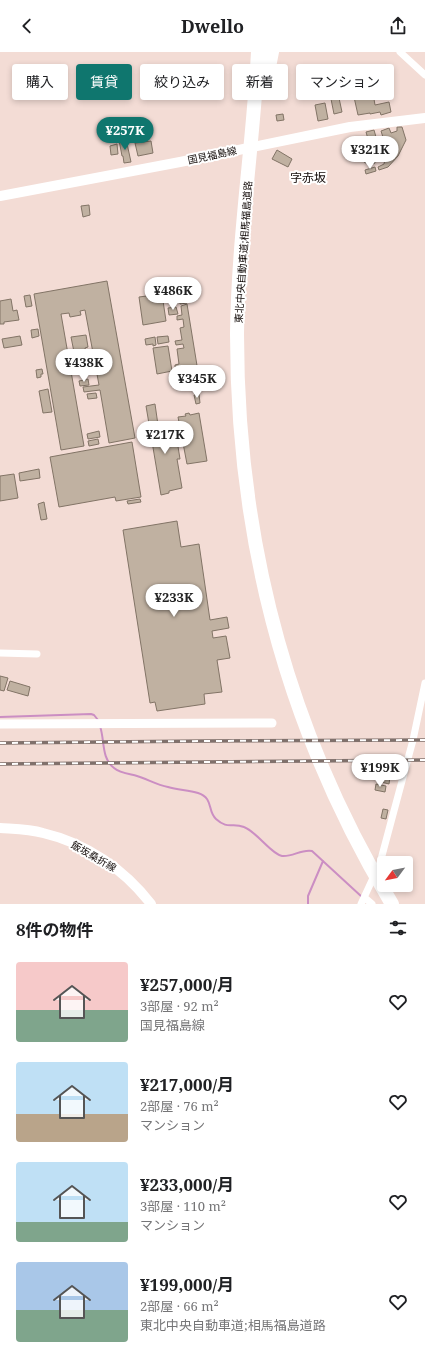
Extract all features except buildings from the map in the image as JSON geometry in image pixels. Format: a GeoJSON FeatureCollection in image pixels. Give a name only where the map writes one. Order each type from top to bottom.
{"type":"FeatureCollection","features":[{"type":"Feature","properties":{"kind":"highway"},"geometry":{"type":"LineString","coordinates":[[258,52],[259,64]]}},
{"type":"Feature","properties":{"kind":"highway","name":"東北中央自動車道;相馬福島道路"},"geometry":{"type":"LineString","coordinates":[[264,64],[266,52]]}},
{"type":"Feature","properties":{"kind":"highway"},"geometry":{"type":"LineString","coordinates":[[268,64],[272,52]]}},
{"type":"Feature","properties":{"kind":"highway","name":"東北中央自動車道;相馬福島道路"},"geometry":{"type":"LineString","coordinates":[[259,100],[243,325],[247,445],[253,499],[271,594],[284,642],[309,718],[327,765],[345,805],[377,866]]}},
{"type":"Feature","properties":{"kind":"highway","name":"東北中央自動車道;相馬福島道路"},"geometry":{"type":"LineString","coordinates":[[259,100],[240,270],[237,333],[242,453],[248,503],[265,590],[278,643],[297,703],[332,790],[363,853],[392,904]]}},
{"type":"Feature","properties":{"kind":"highway"},"geometry":{"type":"LineString","coordinates":[[392,892],[399,904]]}},
{"type":"Feature","properties":{"kind":"main road","name":"国見福島線"},"geometry":{"type":"LineString","coordinates":[[0,196],[180,162],[350,127],[425,118]]}},
{"type":"Feature","properties":{"kind":"main road","name":"飯坂桑折線"},"geometry":{"type":"LineString","coordinates":[[0,828],[22,829],[43,833],[74,843],[108,863],[123,874],[151,904]]}},
{"type":"Feature","properties":{"kind":"street"},"geometry":{"type":"LineString","coordinates":[[400,52],[425,75]]}},
{"type":"Feature","properties":{"kind":"street"},"geometry":{"type":"LineString","coordinates":[[0,653],[37,654]]}},
{"type":"Feature","properties":{"kind":"street"},"geometry":{"type":"LineString","coordinates":[[372,904],[363,901],[380,863],[413,740],[425,683]]}},
{"type":"Feature","properties":{"kind":"street"},"geometry":{"type":"LineString","coordinates":[[416,722],[425,722]]}},
{"type":"Feature","properties":{"kind":"street"},"geometry":{"type":"LineString","coordinates":[[0,724],[272,723]]}},
{"type":"Feature","properties":{"kind":"waterway"},"geometry":{"type":"LineString","coordinates":[[0,717],[91,714],[98,720]]}},
{"type":"Feature","properties":{"kind":"waterway"},"geometry":{"type":"LineString","coordinates":[[100,726],[105,754],[110,764],[116,770],[141,777],[164,786],[203,795],[208,801],[213,816],[216,819],[227,825],[244,827],[254,833],[273,851],[282,856],[304,851],[312,851],[362,897]]}},
{"type":"Feature","properties":{"kind":"waterway"},"geometry":{"type":"LineString","coordinates":[[308,904],[308,896],[323,861]]}},
{"type":"Feature","properties":{"kind":"railway"},"geometry":{"type":"LineString","coordinates":[[0,743],[425,740]]}},
{"type":"Feature","properties":{"kind":"railway"},"geometry":{"type":"LineString","coordinates":[[0,764],[425,760]]}},
{"type":"Feature","properties":{"kind":"district","name":"字赤坂"},"geometry":{"type":"Point","coordinates":[308,177]}}]}
